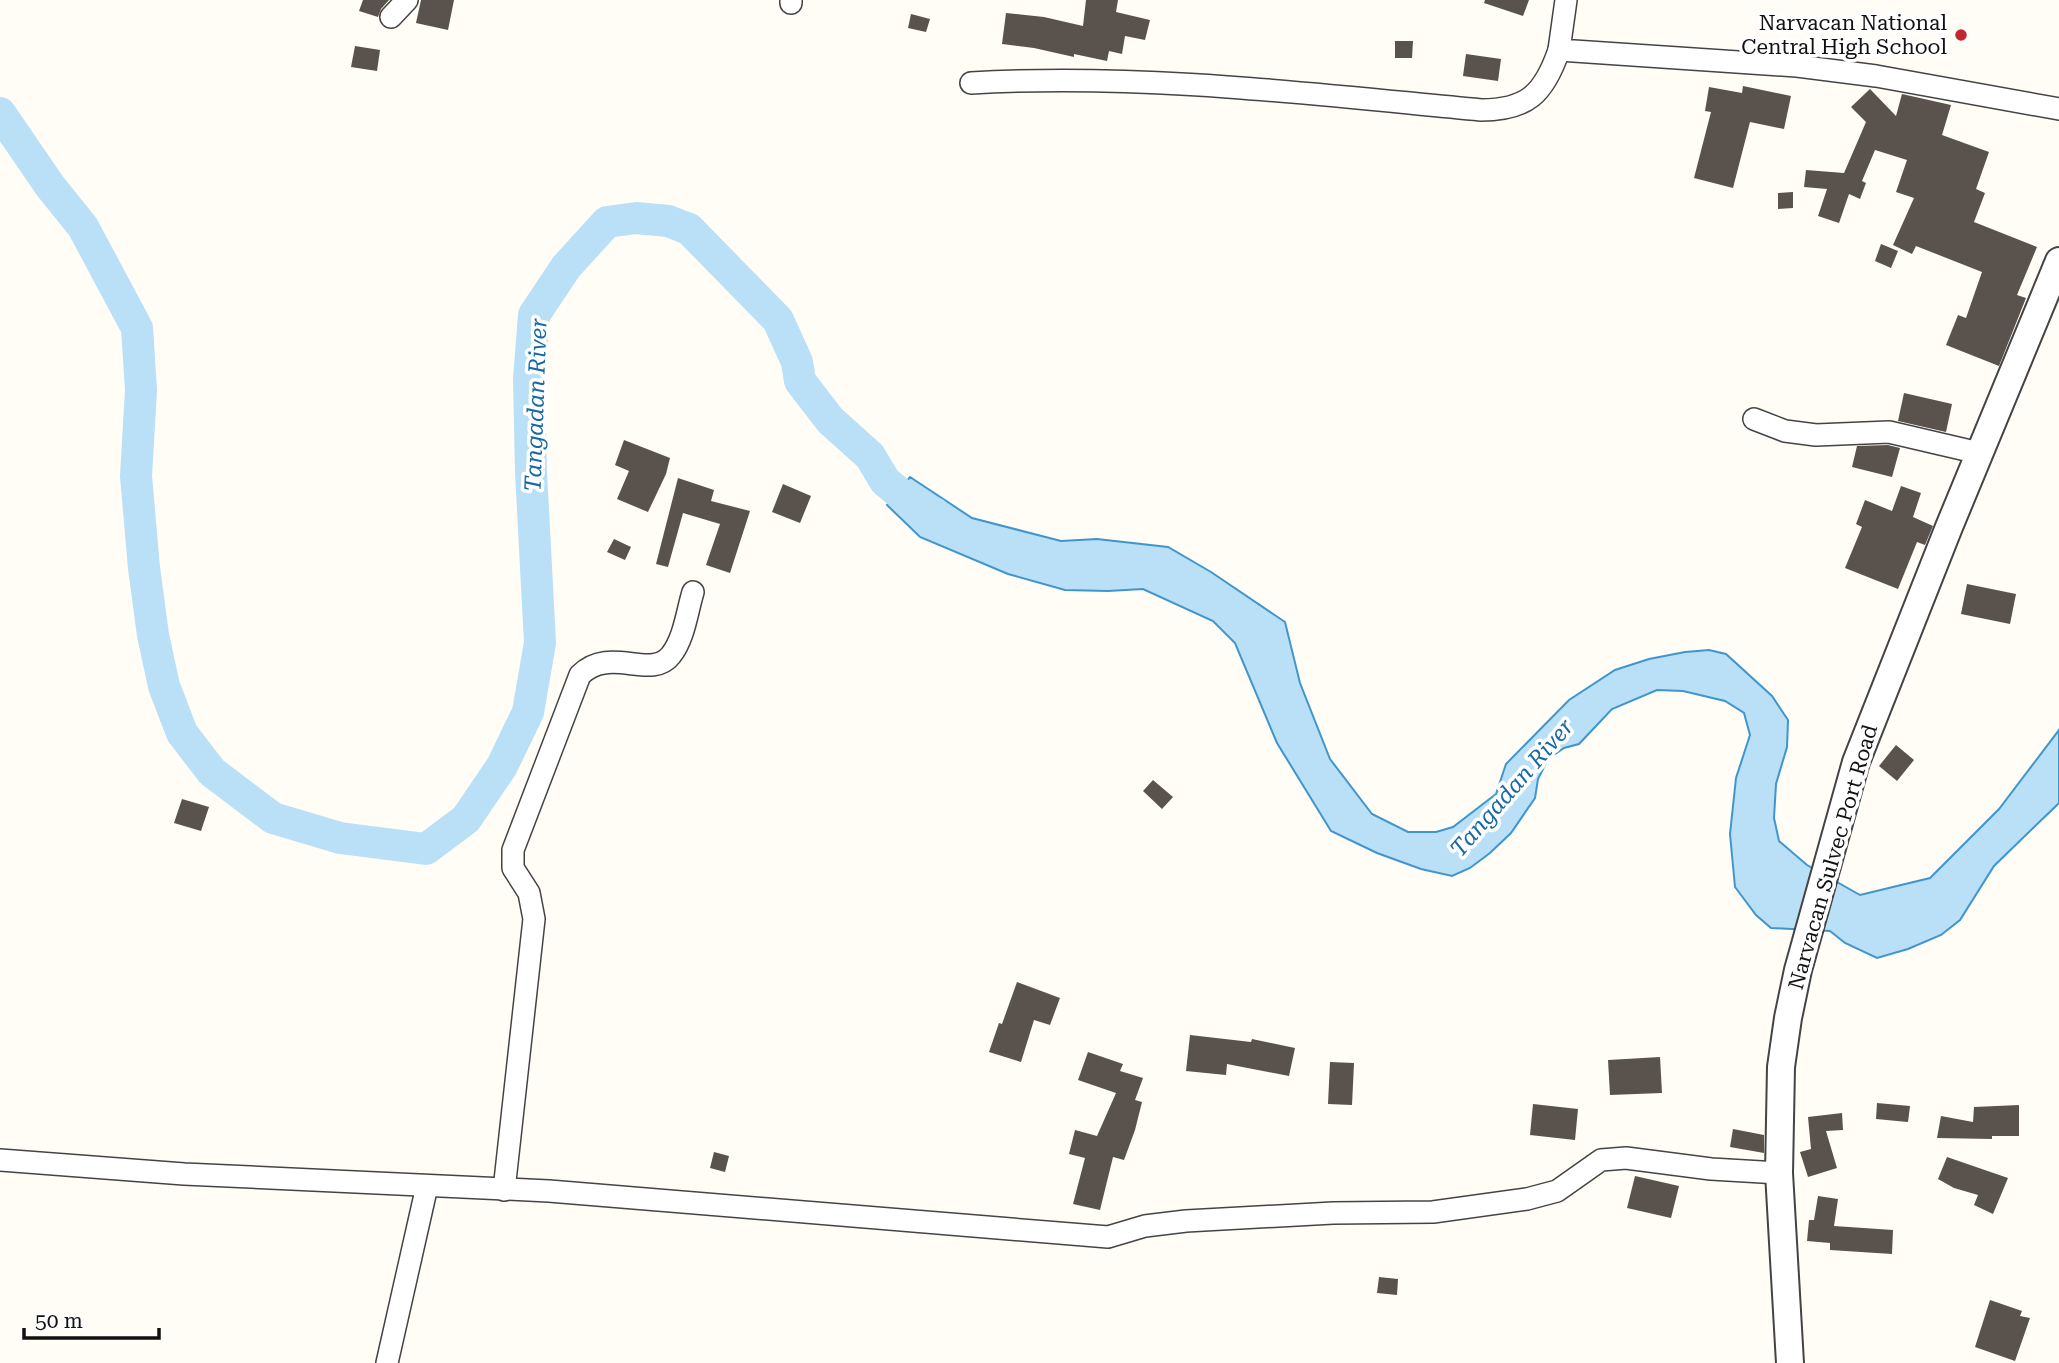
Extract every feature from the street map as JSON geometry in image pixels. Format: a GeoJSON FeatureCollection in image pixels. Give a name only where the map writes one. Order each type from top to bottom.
{"type":"FeatureCollection","features":[{"type":"Feature","properties":{"kind":"street"},"geometry":{"type":"LineString","coordinates":[[391,18],[407,0]]}},
{"type":"Feature","properties":{"kind":"street"},"geometry":{"type":"LineString","coordinates":[[971,83],[1041,79],[1153,82],[1504,110],[1528,100],[1541,87],[1554,65],[1559,50],[1566,0]]}},
{"type":"Feature","properties":{"kind":"street"},"geometry":{"type":"LineString","coordinates":[[1559,50],[1797,66],[1876,76],[2059,109]]}},
{"type":"Feature","properties":{"kind":"street","name":"Narvacan Sulvec Port Road"},"geometry":{"type":"LineString","coordinates":[[1790,1363],[1779,1173],[1781,1067],[1788,1017],[1807,935],[1856,762],[2059,261]]}},
{"type":"Feature","properties":{"kind":"street"},"geometry":{"type":"LineString","coordinates":[[1754,419],[1786,431],[1816,435],[1889,432],[1979,453]]}},
{"type":"Feature","properties":{"kind":"street"},"geometry":{"type":"LineString","coordinates":[[504,1190],[534,919],[529,893],[513,868],[513,850],[580,675],[598,662],[647,665],[663,662],[671,655],[678,640],[693,592]]}},
{"type":"Feature","properties":{"kind":"street"},"geometry":{"type":"LineString","coordinates":[[0,1160],[184,1174],[549,1191],[1108,1237],[1145,1226],[1186,1221],[1333,1213],[1433,1212],[1527,1199],[1557,1191],[1601,1160],[1626,1158],[1779,1173]]}},
{"type":"Feature","properties":{"kind":"street"},"geometry":{"type":"LineString","coordinates":[[387,1363],[427,1186]]}},
{"type":"Feature","properties":{"kind":"water"},"geometry":{"type":"Polygon","coordinates":[[[910,477],[972,518],[1061,541],[1097,539],[1168,547],[1211,572],[1285,622],[1300,683],[1330,759],[1372,814],[1408,832],[1436,832],[1453,827],[1496,794],[1506,764],[1569,700],[1615,670],[1649,659],[1709,650],[1726,654],[1772,696],[1788,720],[1787,747],[1776,784],[1774,818],[1779,841],[1807,865],[1860,895],[1930,878],[1999,809],[2059,730],[2059,803],[1994,866],[1960,920],[1941,935],[1877,958],[1845,943],[1830,931],[1771,928],[1756,915],[1735,887],[1730,834],[1736,778],[1750,735],[1744,713],[1725,701],[1683,691],[1657,690],[1612,709],[1579,744],[1564,748],[1548,759],[1538,779],[1535,798],[1511,833],[1490,853],[1470,868],[1452,876],[1421,869],[1377,853],[1331,831],[1277,743],[1235,643],[1213,621],[1143,589],[1065,590],[1008,574],[920,537],[887,505],[910,477]]]}},
{"type":"Feature","properties":{"kind":"building"},"geometry":{"type":"Polygon","coordinates":[[[363,0],[389,0],[378,17],[359,11],[363,0]]]}},
{"type":"Feature","properties":{"kind":"building"},"geometry":{"type":"Polygon","coordinates":[[[421,0],[454,0],[448,30],[416,23],[421,0]]]}},
{"type":"Feature","properties":{"kind":"building"},"geometry":{"type":"Polygon","coordinates":[[[1086,0],[1118,0],[1116,12],[1150,20],[1145,40],[1125,36],[1122,54],[1109,51],[1107,61],[1002,44],[1006,13],[1044,17],[1083,26],[1086,0]]]}},
{"type":"Feature","properties":{"kind":"building"},"geometry":{"type":"Polygon","coordinates":[[[1485,0],[1529,0],[1523,16],[1484,3],[1485,0]]]}},
{"type":"Feature","properties":{"kind":"building"},"geometry":{"type":"Polygon","coordinates":[[[911,14],[930,19],[926,32],[908,28],[911,14]]]}},
{"type":"Feature","properties":{"kind":"building"},"geometry":{"type":"Polygon","coordinates":[[[1395,41],[1413,41],[1412,58],[1395,58],[1395,41]]]}},
{"type":"Feature","properties":{"kind":"building"},"geometry":{"type":"Polygon","coordinates":[[[355,46],[380,50],[377,71],[351,67],[355,46]]]}},
{"type":"Feature","properties":{"kind":"building"},"geometry":{"type":"Polygon","coordinates":[[[1466,54],[1501,59],[1498,81],[1463,76],[1466,54]]]}},
{"type":"Feature","properties":{"kind":"building"},"geometry":{"type":"Polygon","coordinates":[[[1743,86],[1791,96],[1784,129],[1750,122],[1733,188],[1694,178],[1711,112],[1705,111],[1709,87],[1742,93],[1743,86]]]}},
{"type":"Feature","properties":{"kind":"building"},"geometry":{"type":"Polygon","coordinates":[[[1870,89],[1896,116],[1902,94],[1951,105],[1942,135],[1989,152],[1976,189],[1985,193],[1974,222],[2037,247],[2017,295],[2026,298],[1999,366],[1946,345],[1958,315],[1966,318],[1982,272],[1916,246],[1912,254],[1893,245],[1914,198],[1896,192],[1907,160],[1875,150],[1862,181],[1866,183],[1860,199],[1849,194],[1839,223],[1818,216],[1827,189],[1804,187],[1806,170],[1844,173],[1866,122],[1851,107],[1870,89]]]}},
{"type":"Feature","properties":{"kind":"building"},"geometry":{"type":"Polygon","coordinates":[[[1793,192],[1793,208],[1778,209],[1778,193],[1793,192]]]}},
{"type":"Feature","properties":{"kind":"building"},"geometry":{"type":"Polygon","coordinates":[[[1881,244],[1898,251],[1891,268],[1875,261],[1881,244]]]}},
{"type":"Feature","properties":{"kind":"building"},"geometry":{"type":"Polygon","coordinates":[[[1904,393],[1952,404],[1946,432],[1898,421],[1904,393]]]}},
{"type":"Feature","properties":{"kind":"building"},"geometry":{"type":"Polygon","coordinates":[[[624,440],[670,458],[666,474],[648,512],[617,499],[629,471],[615,465],[624,440]]]}},
{"type":"Feature","properties":{"kind":"building"},"geometry":{"type":"Polygon","coordinates":[[[1888,445],[1900,448],[1892,477],[1852,467],[1857,446],[1888,445]]]}},
{"type":"Feature","properties":{"kind":"building"},"geometry":{"type":"Polygon","coordinates":[[[678,478],[714,490],[711,501],[750,511],[730,573],[706,565],[720,524],[683,513],[668,567],[656,564],[678,478]]]}},
{"type":"Feature","properties":{"kind":"building"},"geometry":{"type":"Polygon","coordinates":[[[783,484],[811,496],[800,523],[772,512],[783,484]]]}},
{"type":"Feature","properties":{"kind":"building"},"geometry":{"type":"Polygon","coordinates":[[[1901,486],[1921,493],[1913,517],[1933,526],[1925,545],[1917,542],[1898,589],[1845,568],[1862,527],[1856,524],[1865,500],[1892,511],[1901,486]]]}},
{"type":"Feature","properties":{"kind":"building"},"geometry":{"type":"Polygon","coordinates":[[[614,539],[631,547],[625,560],[607,552],[614,539]]]}},
{"type":"Feature","properties":{"kind":"building"},"geometry":{"type":"Polygon","coordinates":[[[1967,584],[2016,594],[2010,624],[1961,614],[1967,584]]]}},
{"type":"Feature","properties":{"kind":"building"},"geometry":{"type":"Polygon","coordinates":[[[1896,745],[1914,760],[1897,781],[1879,766],[1896,745]]]}},
{"type":"Feature","properties":{"kind":"building"},"geometry":{"type":"Polygon","coordinates":[[[1153,780],[1173,797],[1162,809],[1143,791],[1153,780]]]}},
{"type":"Feature","properties":{"kind":"building"},"geometry":{"type":"Polygon","coordinates":[[[182,799],[209,807],[201,831],[174,823],[182,799]]]}},
{"type":"Feature","properties":{"kind":"building"},"geometry":{"type":"Polygon","coordinates":[[[1017,982],[1060,998],[1050,1025],[1034,1020],[1021,1062],[989,1052],[1017,982]]]}},
{"type":"Feature","properties":{"kind":"building"},"geometry":{"type":"Polygon","coordinates":[[[1190,1035],[1251,1042],[1252,1039],[1295,1048],[1289,1076],[1227,1064],[1226,1075],[1186,1071],[1190,1035]]]}},
{"type":"Feature","properties":{"kind":"building"},"geometry":{"type":"Polygon","coordinates":[[[1088,1052],[1123,1064],[1120,1071],[1143,1078],[1135,1100],[1142,1102],[1135,1130],[1124,1160],[1113,1157],[1100,1210],[1073,1204],[1085,1158],[1069,1154],[1075,1130],[1097,1136],[1116,1093],[1078,1080],[1088,1052]]]}},
{"type":"Feature","properties":{"kind":"building"},"geometry":{"type":"Polygon","coordinates":[[[1660,1057],[1662,1093],[1610,1095],[1608,1060],[1660,1057]]]}},
{"type":"Feature","properties":{"kind":"building"},"geometry":{"type":"Polygon","coordinates":[[[1330,1062],[1354,1063],[1352,1105],[1328,1104],[1330,1062]]]}},
{"type":"Feature","properties":{"kind":"building"},"geometry":{"type":"Polygon","coordinates":[[[1877,1103],[1910,1106],[1908,1122],[1876,1119],[1877,1103]]]}},
{"type":"Feature","properties":{"kind":"building"},"geometry":{"type":"Polygon","coordinates":[[[1533,1104],[1578,1109],[1575,1140],[1530,1135],[1533,1104]]]}},
{"type":"Feature","properties":{"kind":"building"},"geometry":{"type":"Polygon","coordinates":[[[2019,1105],[2019,1136],[1992,1136],[1992,1139],[1937,1138],[1941,1116],[1973,1122],[1974,1107],[2019,1105]]]}},
{"type":"Feature","properties":{"kind":"building"},"geometry":{"type":"Polygon","coordinates":[[[1842,1113],[1843,1130],[1826,1131],[1837,1168],[1808,1177],[1800,1152],[1811,1149],[1808,1117],[1842,1113]]]}},
{"type":"Feature","properties":{"kind":"building"},"geometry":{"type":"Polygon","coordinates":[[[1733,1129],[1764,1135],[1764,1153],[1730,1147],[1733,1129]]]}},
{"type":"Feature","properties":{"kind":"building"},"geometry":{"type":"Polygon","coordinates":[[[714,1152],[729,1156],[725,1172],[710,1168],[714,1152]]]}},
{"type":"Feature","properties":{"kind":"building"},"geometry":{"type":"Polygon","coordinates":[[[1947,1157],[2008,1178],[1993,1214],[1974,1205],[1978,1195],[1954,1188],[1938,1179],[1947,1157]]]}},
{"type":"Feature","properties":{"kind":"building"},"geometry":{"type":"Polygon","coordinates":[[[1635,1176],[1679,1186],[1671,1218],[1627,1208],[1635,1176]]]}},
{"type":"Feature","properties":{"kind":"building"},"geometry":{"type":"Polygon","coordinates":[[[1818,1196],[1838,1199],[1834,1226],[1893,1230],[1892,1254],[1830,1250],[1830,1243],[1807,1241],[1809,1220],[1814,1220],[1818,1196]]]}},
{"type":"Feature","properties":{"kind":"building"},"geometry":{"type":"Polygon","coordinates":[[[1379,1277],[1398,1279],[1397,1295],[1377,1293],[1379,1277]]]}},
{"type":"Feature","properties":{"kind":"building"},"geometry":{"type":"Polygon","coordinates":[[[1990,1300],[2022,1311],[2020,1316],[2030,1318],[2015,1361],[1975,1347],[1990,1300]]]}},
{"type":"Feature","properties":{"kind":"waterway","name":"Tangadan River"},"geometry":{"type":"LineString","coordinates":[[0,113],[50,186],[83,227],[137,328],[141,390],[136,476],[144,568],[153,635],[164,686],[182,733],[212,772],[273,818],[340,838],[426,849],[466,819],[502,766],[528,712],[540,643],[529,379],[534,315],[566,267],[607,222],[636,218],[668,221],[689,229],[778,320],[797,362],[800,381],[830,420],[870,456],[885,481],[916,507],[934,513]]}},
{"type":"Feature","properties":{"kind":"place","name":"Narvacan National Central High School"},"geometry":{"type":"Point","coordinates":[1961,35]}}]}
